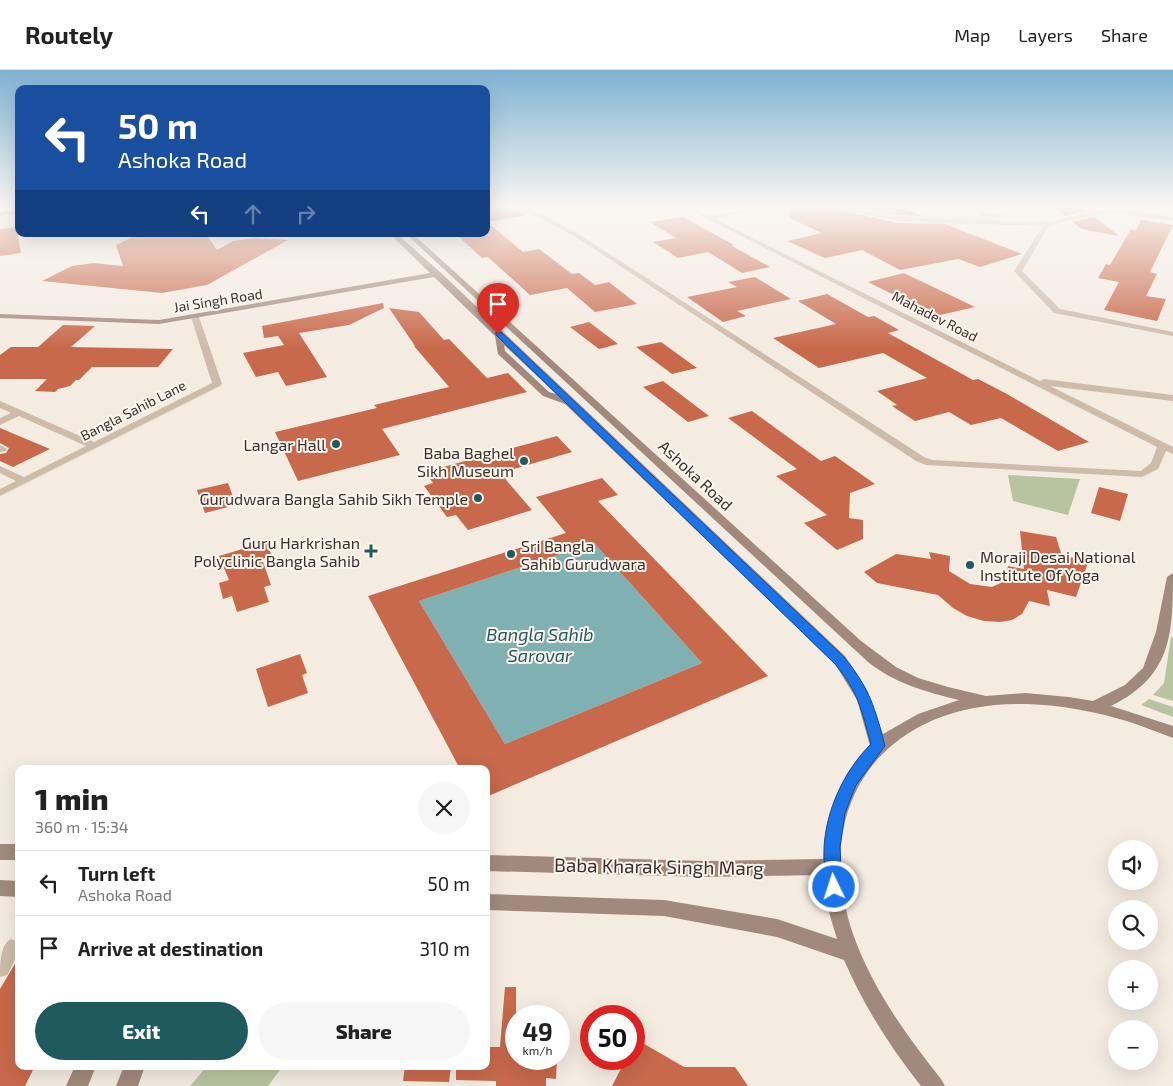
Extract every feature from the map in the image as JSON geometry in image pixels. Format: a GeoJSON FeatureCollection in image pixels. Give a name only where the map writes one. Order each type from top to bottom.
{"type":"FeatureCollection","features":[{"type":"Feature","properties":{"kind":"main road"},"geometry":{"type":"LineString","coordinates":[[414,253],[498,334],[501,352],[546,394],[572,404],[840,660],[853,677],[865,698],[878,746]]}},
{"type":"Feature","properties":{"kind":"main road","name":"Ashoka Road"},"geometry":{"type":"LineString","coordinates":[[430,253],[871,657],[890,670],[912,681],[984,701]]}},
{"type":"Feature","properties":{"kind":"main road","name":"Jai Singh Road"},"geometry":{"type":"LineString","coordinates":[[0,316],[159,322],[437,274]]}},
{"type":"Feature","properties":{"kind":"main road"},"geometry":{"type":"LineString","coordinates":[[1094,707],[1116,698],[1142,679],[1168,633],[1173,577]]}},
{"type":"Feature","properties":{"kind":"main road"},"geometry":{"type":"LineString","coordinates":[[934,1086],[899,1042],[871,997],[851,953],[837,908],[832,866],[834,830],[843,797],[858,769],[878,746],[900,729],[925,716],[954,706],[984,701],[1041,700],[1094,707],[1126,715],[1173,732]]}},
{"type":"Feature","properties":{"kind":"main road"},"geometry":{"type":"LineString","coordinates":[[0,852],[15,852]]}},
{"type":"Feature","properties":{"kind":"main road","name":"Baba Kharak Singh Marg"},"geometry":{"type":"LineString","coordinates":[[490,863],[706,869],[832,866]]}},
{"type":"Feature","properties":{"kind":"main road"},"geometry":{"type":"LineString","coordinates":[[0,888],[15,889]]}},
{"type":"Feature","properties":{"kind":"main road"},"geometry":{"type":"LineString","coordinates":[[490,902],[664,908],[777,928],[851,953]]}},
{"type":"Feature","properties":{"kind":"main road"},"geometry":{"type":"LineString","coordinates":[[77,1086],[84,1070]]}},
{"type":"Feature","properties":{"kind":"main road"},"geometry":{"type":"LineString","coordinates":[[127,1086],[133,1070]]}},
{"type":"Feature","properties":{"kind":"street"},"geometry":{"type":"LineString","coordinates":[[605,253],[920,459],[930,463],[1142,474],[1151,471],[1156,466],[1162,446]]}},
{"type":"Feature","properties":{"kind":"street","name":"Mahadev Road"},"geometry":{"type":"LineString","coordinates":[[780,253],[1173,451]]}},
{"type":"Feature","properties":{"kind":"street"},"geometry":{"type":"LineString","coordinates":[[1029,253],[1018,271],[1058,311],[1173,334]]}},
{"type":"Feature","properties":{"kind":"street","name":"Bangla Sahib Lane"},"geometry":{"type":"LineString","coordinates":[[0,493],[216,384],[195,317]]}},
{"type":"Feature","properties":{"kind":"street"},"geometry":{"type":"LineString","coordinates":[[1032,380],[1107,392],[1173,398]]}},
{"type":"Feature","properties":{"kind":"street"},"geometry":{"type":"LineString","coordinates":[[0,404],[94,446]]}},
{"type":"Feature","properties":{"kind":"street"},"geometry":{"type":"LineString","coordinates":[[0,422],[20,412]]}},
{"type":"Feature","properties":{"kind":"street"},"geometry":{"type":"LineString","coordinates":[[0,469],[24,481]]}},
{"type":"Feature","properties":{"kind":"street"},"geometry":{"type":"LineString","coordinates":[[0,968],[10,948]]}},
{"type":"Feature","properties":{"kind":"green space"},"geometry":{"type":"Polygon","coordinates":[[[1008,475],[1080,479],[1068,515],[1013,501],[1008,475]]]}},
{"type":"Feature","properties":{"kind":"green space"},"geometry":{"type":"Polygon","coordinates":[[[1171,637],[1173,638],[1173,701],[1153,695],[1164,683],[1171,637]]]}},
{"type":"Feature","properties":{"kind":"green space"},"geometry":{"type":"Polygon","coordinates":[[[1149,699],[1173,707],[1173,717],[1141,705],[1149,699]]]}},
{"type":"Feature","properties":{"kind":"green space"},"geometry":{"type":"Polygon","coordinates":[[[204,1070],[280,1070],[268,1086],[190,1086],[204,1070]]]}},
{"type":"Feature","properties":{"kind":"water","name":"Bangla Sahib Sarovar"},"geometry":{"type":"Polygon","coordinates":[[[594,543],[702,663],[505,744],[419,601],[594,543]]]}},
{"type":"Feature","properties":{"kind":"building"},"geometry":{"type":"Polygon","coordinates":[[[0,253],[18,253],[0,256],[0,253]]]}},
{"type":"Feature","properties":{"kind":"building"},"geometry":{"type":"Polygon","coordinates":[[[119,253],[264,253],[207,285],[162,293],[42,281],[72,266],[94,263],[123,266],[119,253]]]}},
{"type":"Feature","properties":{"kind":"building"},"geometry":{"type":"Polygon","coordinates":[[[477,253],[545,253],[572,274],[579,273],[595,285],[609,282],[637,304],[595,312],[567,288],[530,295],[488,257],[482,258],[477,253]]]}},
{"type":"Feature","properties":{"kind":"building"},"geometry":{"type":"Polygon","coordinates":[[[671,253],[701,253],[678,258],[671,253]]]}},
{"type":"Feature","properties":{"kind":"building"},"geometry":{"type":"Polygon","coordinates":[[[710,253],[745,253],[770,267],[742,273],[710,253]]]}},
{"type":"Feature","properties":{"kind":"building"},"geometry":{"type":"Polygon","coordinates":[[[815,253],[846,253],[825,258],[815,253]]]}},
{"type":"Feature","properties":{"kind":"building"},"geometry":{"type":"Polygon","coordinates":[[[868,253],[1022,254],[980,267],[958,259],[900,270],[868,253]]]}},
{"type":"Feature","properties":{"kind":"building"},"geometry":{"type":"Polygon","coordinates":[[[1117,253],[1159,253],[1150,272],[1157,274],[1146,296],[1166,299],[1157,321],[1104,310],[1119,282],[1098,278],[1106,264],[1110,265],[1117,253]]]}},
{"type":"Feature","properties":{"kind":"building"},"geometry":{"type":"Polygon","coordinates":[[[904,273],[975,307],[940,315],[868,282],[904,273]]]}},
{"type":"Feature","properties":{"kind":"building"},"geometry":{"type":"Polygon","coordinates":[[[755,277],[791,299],[737,311],[746,316],[723,322],[687,297],[737,287],[728,282],[755,277]]]}},
{"type":"Feature","properties":{"kind":"building"},"geometry":{"type":"Polygon","coordinates":[[[827,294],[868,317],[874,316],[899,330],[888,333],[973,380],[978,379],[1007,394],[1089,442],[1058,451],[1001,418],[971,425],[949,412],[915,421],[892,406],[897,405],[877,391],[927,378],[883,353],[819,368],[773,338],[836,324],[798,301],[827,294]]]}},
{"type":"Feature","properties":{"kind":"building"},"geometry":{"type":"Polygon","coordinates":[[[383,303],[384,308],[349,325],[299,333],[327,377],[286,386],[278,372],[256,377],[243,353],[284,345],[278,336],[264,338],[262,326],[383,303]]]}},
{"type":"Feature","properties":{"kind":"building"},"geometry":{"type":"Polygon","coordinates":[[[389,308],[419,312],[444,340],[449,339],[487,378],[508,373],[527,392],[382,429],[400,455],[298,481],[275,432],[377,408],[374,405],[449,387],[414,346],[389,308]]]}},
{"type":"Feature","properties":{"kind":"building"},"geometry":{"type":"Polygon","coordinates":[[[589,322],[618,344],[599,349],[570,327],[589,322]]]}},
{"type":"Feature","properties":{"kind":"building"},"geometry":{"type":"Polygon","coordinates":[[[63,325],[95,326],[71,347],[173,349],[158,367],[92,367],[79,380],[55,392],[35,391],[47,379],[0,379],[0,355],[11,347],[38,347],[63,325]]]}},
{"type":"Feature","properties":{"kind":"building"},"geometry":{"type":"Polygon","coordinates":[[[661,342],[697,368],[672,374],[636,347],[661,342]]]}},
{"type":"Feature","properties":{"kind":"building"},"geometry":{"type":"Polygon","coordinates":[[[663,381],[709,416],[688,422],[643,387],[663,381]]]}},
{"type":"Feature","properties":{"kind":"building"},"geometry":{"type":"Polygon","coordinates":[[[752,411],[821,461],[835,456],[875,484],[850,493],[849,518],[863,520],[863,539],[837,550],[804,523],[827,515],[776,476],[797,469],[728,418],[752,411]]]}},
{"type":"Feature","properties":{"kind":"building"},"geometry":{"type":"Polygon","coordinates":[[[0,428],[50,449],[13,467],[0,461],[0,454],[6,453],[9,448],[0,443],[0,428]]]}},
{"type":"Feature","properties":{"kind":"building","name":"Gurudwara Bangla Sahib Sikh Temple"},"geometry":{"type":"Polygon","coordinates":[[[557,436],[572,452],[500,473],[532,510],[468,530],[456,515],[447,517],[424,486],[433,483],[425,472],[557,436]]]}},
{"type":"Feature","properties":{"kind":"building"},"geometry":{"type":"Polygon","coordinates":[[[602,478],[618,495],[598,501],[768,676],[490,795],[490,765],[458,765],[368,596],[566,533],[536,497],[602,478]],[[594,543],[419,601],[505,744],[702,663],[594,543]]]}},
{"type":"Feature","properties":{"kind":"building"},"geometry":{"type":"Polygon","coordinates":[[[228,483],[236,505],[205,513],[197,490],[228,483]]]}},
{"type":"Feature","properties":{"kind":"building"},"geometry":{"type":"Polygon","coordinates":[[[1099,487],[1128,494],[1120,521],[1091,513],[1099,487]]]}},
{"type":"Feature","properties":{"kind":"building"},"geometry":{"type":"Polygon","coordinates":[[[1020,531],[1056,537],[1062,556],[1089,560],[1076,597],[1047,590],[1050,606],[1029,601],[1022,614],[1012,620],[1000,622],[984,621],[967,616],[953,608],[938,595],[877,583],[864,572],[896,554],[931,559],[929,552],[950,556],[949,571],[970,584],[992,587],[1005,581],[1008,566],[1024,569],[1020,531]]]}},
{"type":"Feature","properties":{"kind":"building"},"geometry":{"type":"Polygon","coordinates":[[[266,542],[272,556],[262,559],[271,585],[264,587],[269,602],[237,612],[232,596],[223,599],[219,583],[229,580],[219,556],[266,542]]]}},
{"type":"Feature","properties":{"kind":"building"},"geometry":{"type":"Polygon","coordinates":[[[300,654],[307,673],[302,675],[308,693],[268,707],[256,669],[300,654]]]}},
{"type":"Feature","properties":{"kind":"building"},"geometry":{"type":"Polygon","coordinates":[[[15,964],[15,1070],[33,1070],[25,1086],[0,1086],[0,989],[15,964]]]}},
{"type":"Feature","properties":{"kind":"building"},"geometry":{"type":"Polygon","coordinates":[[[505,987],[516,987],[516,1005],[505,1005],[505,1070],[556,1070],[556,1079],[546,1078],[546,1086],[496,1086],[496,1081],[456,1080],[456,1070],[490,1070],[490,1047],[500,1047],[505,987]]]}},
{"type":"Feature","properties":{"kind":"building"},"geometry":{"type":"Polygon","coordinates":[[[645,1044],[684,1067],[735,1067],[748,1086],[612,1086],[620,1070],[645,1070],[645,1044]]]}},
{"type":"Feature","properties":{"kind":"building"},"geometry":{"type":"Polygon","coordinates":[[[404,1070],[450,1070],[449,1082],[403,1081],[404,1070]]]}},
{"type":"Feature","properties":{"kind":"place","name":"Langar Hall"},"geometry":{"type":"Point","coordinates":[336,444]}},
{"type":"Feature","properties":{"kind":"place","name":"Baba Baghel Sikh Museum"},"geometry":{"type":"Point","coordinates":[524,461]}},
{"type":"Feature","properties":{"kind":"place","name":"Gurudwara Bangla Sahib Sikh Temple"},"geometry":{"type":"Point","coordinates":[478,498]}},
{"type":"Feature","properties":{"kind":"place","name":"Guru Harkrishan Polyclinic Bangla Sahib"},"geometry":{"type":"Point","coordinates":[371,551]}},
{"type":"Feature","properties":{"kind":"place","name":"Sri Bangla Sahib Gurudwara"},"geometry":{"type":"Point","coordinates":[511,554]}},
{"type":"Feature","properties":{"kind":"place","name":"Moraji Desai National Institute Of Yoga"},"geometry":{"type":"Point","coordinates":[970,565]}},
{"type":"Feature","properties":{"kind":"route"},"geometry":{"type":"LineString","coordinates":[[498,334],[840,660],[861,689],[873,721],[878,746],[867,757],[850,782],[838,813],[832,847],[834,887]]}}]}
